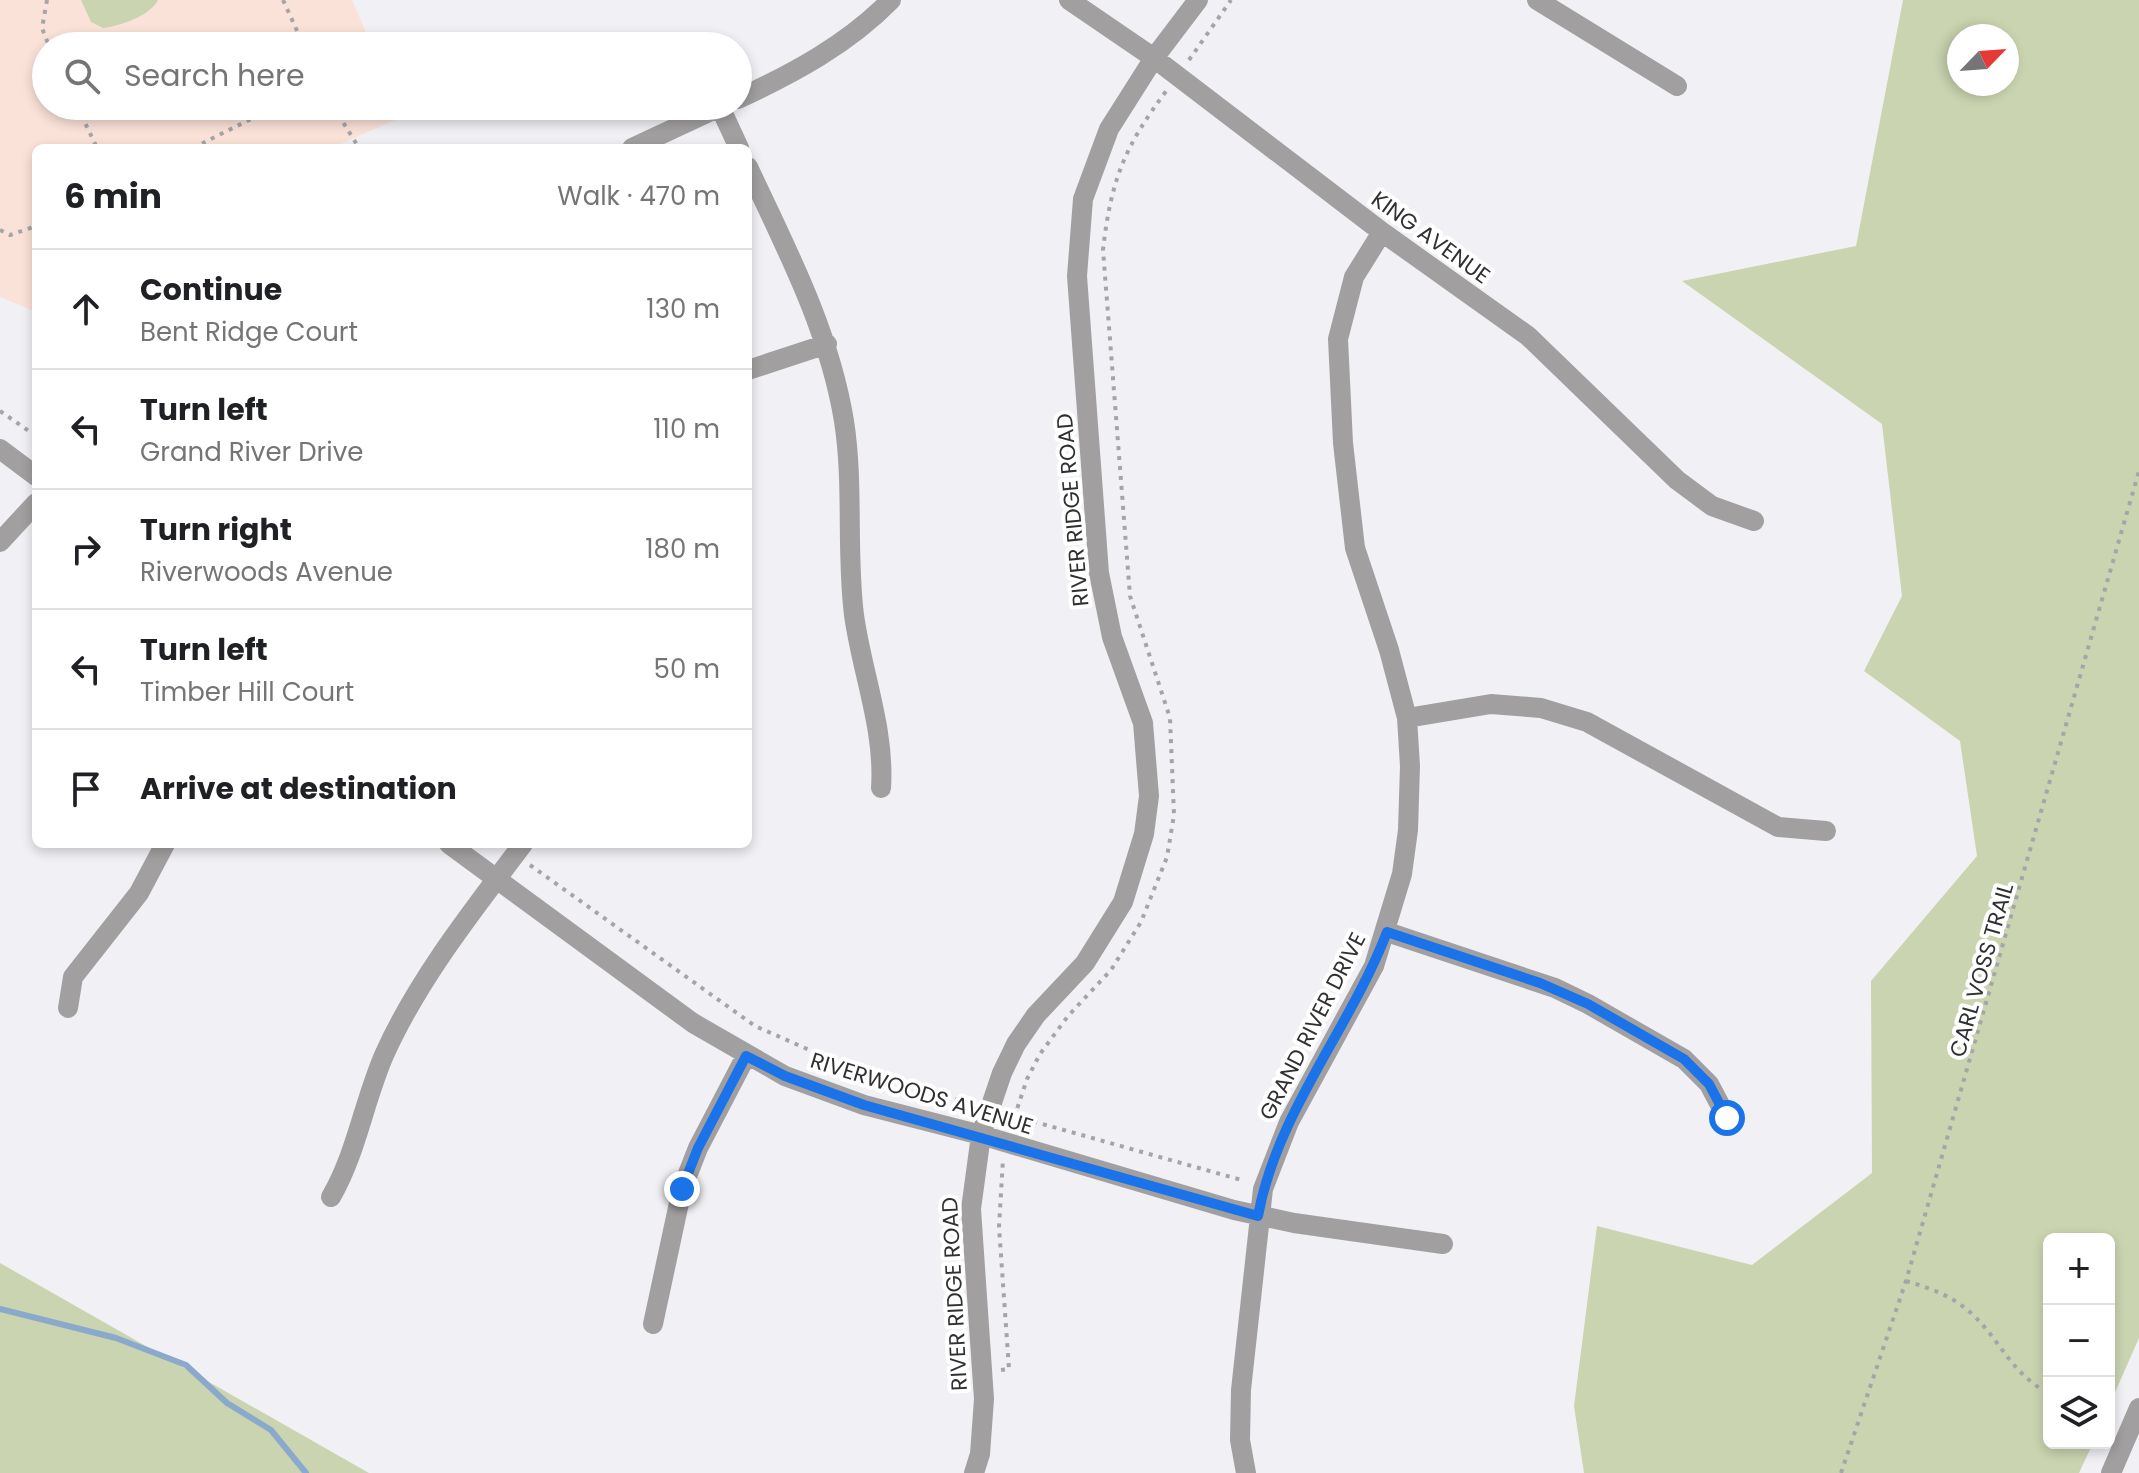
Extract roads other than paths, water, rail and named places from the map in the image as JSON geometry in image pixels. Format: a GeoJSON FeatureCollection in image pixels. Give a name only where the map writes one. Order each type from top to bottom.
{"type":"FeatureCollection","features":[{"type":"Feature","properties":{"kind":"street"},"geometry":{"type":"LineString","coordinates":[[752,92],[806,65],[847,38],[891,0]]}},
{"type":"Feature","properties":{"kind":"street","name":"KING AVENUE"},"geometry":{"type":"LineString","coordinates":[[1069,0],[1154,58],[1382,232],[1528,336],[1677,480],[1712,506],[1754,521]]}},
{"type":"Feature","properties":{"kind":"street","name":"RIVER RIDGE ROAD"},"geometry":{"type":"LineString","coordinates":[[974,1473],[980,1454],[984,1399],[971,1209],[981,1135],[1002,1073],[1016,1044],[1036,1015],[1085,963],[1117,912],[1136,868],[1144,834],[1148,760],[1143,723],[1112,637],[1099,573],[1077,236],[1094,162],[1109,129],[1154,58],[1198,0]]}},
{"type":"Feature","properties":{"kind":"street"},"geometry":{"type":"LineString","coordinates":[[1537,0],[1677,86]]}},
{"type":"Feature","properties":{"kind":"street"},"geometry":{"type":"LineString","coordinates":[[640,144],[691,120]]}},
{"type":"Feature","properties":{"kind":"street"},"geometry":{"type":"LineString","coordinates":[[727,120],[737,144]]}},
{"type":"Feature","properties":{"kind":"street"},"geometry":{"type":"LineString","coordinates":[[752,176],[804,286],[827,344],[845,424],[849,577],[883,757],[881,788]]}},
{"type":"Feature","properties":{"kind":"street","name":"GRAND RIVER DRIVE"},"geometry":{"type":"LineString","coordinates":[[1246,1473],[1240,1440],[1241,1390],[1258,1216],[1274,1155],[1353,1009],[1387,932],[1402,874],[1408,830],[1410,766],[1407,718],[1355,548],[1343,443],[1338,339],[1354,277],[1382,232]]}},
{"type":"Feature","properties":{"kind":"street"},"geometry":{"type":"LineString","coordinates":[[752,369],[827,344]]}},
{"type":"Feature","properties":{"kind":"street"},"geometry":{"type":"LineString","coordinates":[[0,449],[32,473]]}},
{"type":"Feature","properties":{"kind":"street"},"geometry":{"type":"LineString","coordinates":[[0,542],[32,507]]}},
{"type":"Feature","properties":{"kind":"street"},"geometry":{"type":"LineString","coordinates":[[1407,718],[1491,704],[1541,708],[1587,722],[1778,827],[1826,831]]}},
{"type":"Feature","properties":{"kind":"street"},"geometry":{"type":"LineString","coordinates":[[68,1008],[73,977],[139,893],[163,848]]}},
{"type":"Feature","properties":{"kind":"street","name":"RIVERWOODS AVENUE"},"geometry":{"type":"LineString","coordinates":[[455,848],[693,1023],[746,1056],[830,1094],[1258,1216],[1443,1244]]}},
{"type":"Feature","properties":{"kind":"street"},"geometry":{"type":"LineString","coordinates":[[331,1197],[345,1172],[384,1055],[404,1015],[497,878],[524,853]]}},
{"type":"Feature","properties":{"kind":"street"},"geometry":{"type":"LineString","coordinates":[[1387,932],[1540,983],[1588,1004],[1684,1059],[1709,1084],[1727,1118]]}},
{"type":"Feature","properties":{"kind":"street"},"geometry":{"type":"LineString","coordinates":[[653,1324],[682,1189],[698,1148],[746,1056]]}},
{"type":"Feature","properties":{"kind":"street"},"geometry":{"type":"LineString","coordinates":[[2111,1473],[2139,1408]]}},
{"type":"Feature","properties":{"kind":"waterway"},"geometry":{"type":"LineString","coordinates":[[0,1309],[116,1338],[186,1365],[227,1403],[271,1430],[306,1473]]}}]}
